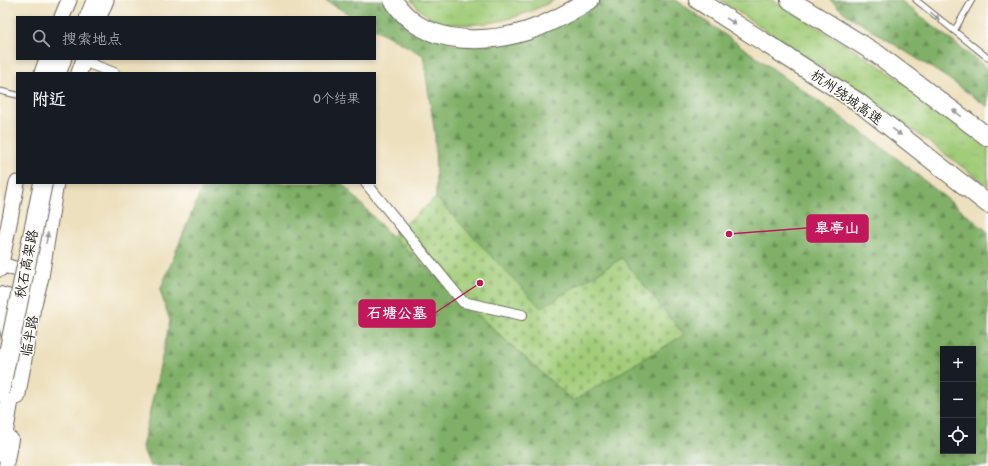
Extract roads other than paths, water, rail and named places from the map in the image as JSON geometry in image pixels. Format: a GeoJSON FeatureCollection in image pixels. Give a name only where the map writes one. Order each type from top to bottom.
{"type":"FeatureCollection","features":[{"type":"Feature","properties":{"kind":"highway"},"geometry":{"type":"LineString","coordinates":[[77,16],[84,0]]}},
{"type":"Feature","properties":{"kind":"highway"},"geometry":{"type":"LineString","coordinates":[[89,16],[96,0]]}},
{"type":"Feature","properties":{"kind":"highway"},"geometry":{"type":"LineString","coordinates":[[393,0],[401,12],[416,24],[436,34],[459,38],[484,39],[504,37],[527,31],[554,21],[590,0]]}},
{"type":"Feature","properties":{"kind":"highway"},"geometry":{"type":"LineString","coordinates":[[404,0],[413,11],[428,21],[454,29],[480,31],[512,26],[573,0]]}},
{"type":"Feature","properties":{"kind":"highway","name":"杭州绕城高速"},"geometry":{"type":"LineString","coordinates":[[698,0],[858,102],[988,204]]}},
{"type":"Feature","properties":{"kind":"highway"},"geometry":{"type":"LineString","coordinates":[[790,0],[877,54]]}},
{"type":"Feature","properties":{"kind":"highway"},"geometry":{"type":"LineString","coordinates":[[814,0],[877,54],[988,137]]}},
{"type":"Feature","properties":{"kind":"highway"},"geometry":{"type":"LineString","coordinates":[[57,72],[62,60]]}},
{"type":"Feature","properties":{"kind":"highway","name":"秋石高架路"},"geometry":{"type":"LineString","coordinates":[[0,341],[33,184]]}},
{"type":"Feature","properties":{"kind":"highway","name":"秋石高架路"},"geometry":{"type":"LineString","coordinates":[[0,392],[43,184]]}},
{"type":"Feature","properties":{"kind":"highway"},"geometry":{"type":"LineString","coordinates":[[0,303],[10,329],[14,368],[0,452]]}},
{"type":"Feature","properties":{"kind":"main road"},"geometry":{"type":"LineString","coordinates":[[62,16],[69,0]]}},
{"type":"Feature","properties":{"kind":"main road"},"geometry":{"type":"LineString","coordinates":[[99,16],[106,0]]}},
{"type":"Feature","properties":{"kind":"main road"},"geometry":{"type":"LineString","coordinates":[[42,72],[47,60]]}},
{"type":"Feature","properties":{"kind":"main road"},"geometry":{"type":"LineString","coordinates":[[17,184],[0,266],[41,277]]}},
{"type":"Feature","properties":{"kind":"main road","name":"临半路"},"geometry":{"type":"LineString","coordinates":[[6,466],[34,304],[41,277],[56,184]]}},
{"type":"Feature","properties":{"kind":"main road"},"geometry":{"type":"LineString","coordinates":[[0,294],[34,304]]}},
{"type":"Feature","properties":{"kind":"street"},"geometry":{"type":"LineString","coordinates":[[78,65],[110,72]]}},
{"type":"Feature","properties":{"kind":"street"},"geometry":{"type":"LineString","coordinates":[[367,184],[463,302],[522,315]]}},
{"type":"Feature","properties":{"kind":"lane"},"geometry":{"type":"LineString","coordinates":[[916,0],[988,58]]}},
{"type":"Feature","properties":{"kind":"lane"},"geometry":{"type":"LineString","coordinates":[[954,31],[972,0]]}},
{"type":"Feature","properties":{"kind":"lane"},"geometry":{"type":"LineString","coordinates":[[0,91],[16,95]]}},
{"type":"Feature","properties":{"kind":"place","name":"皋亭山"},"geometry":{"type":"Point","coordinates":[729,234]}},
{"type":"Feature","properties":{"kind":"place","name":"石塘公墓"},"geometry":{"type":"Point","coordinates":[480,283]}}]}
